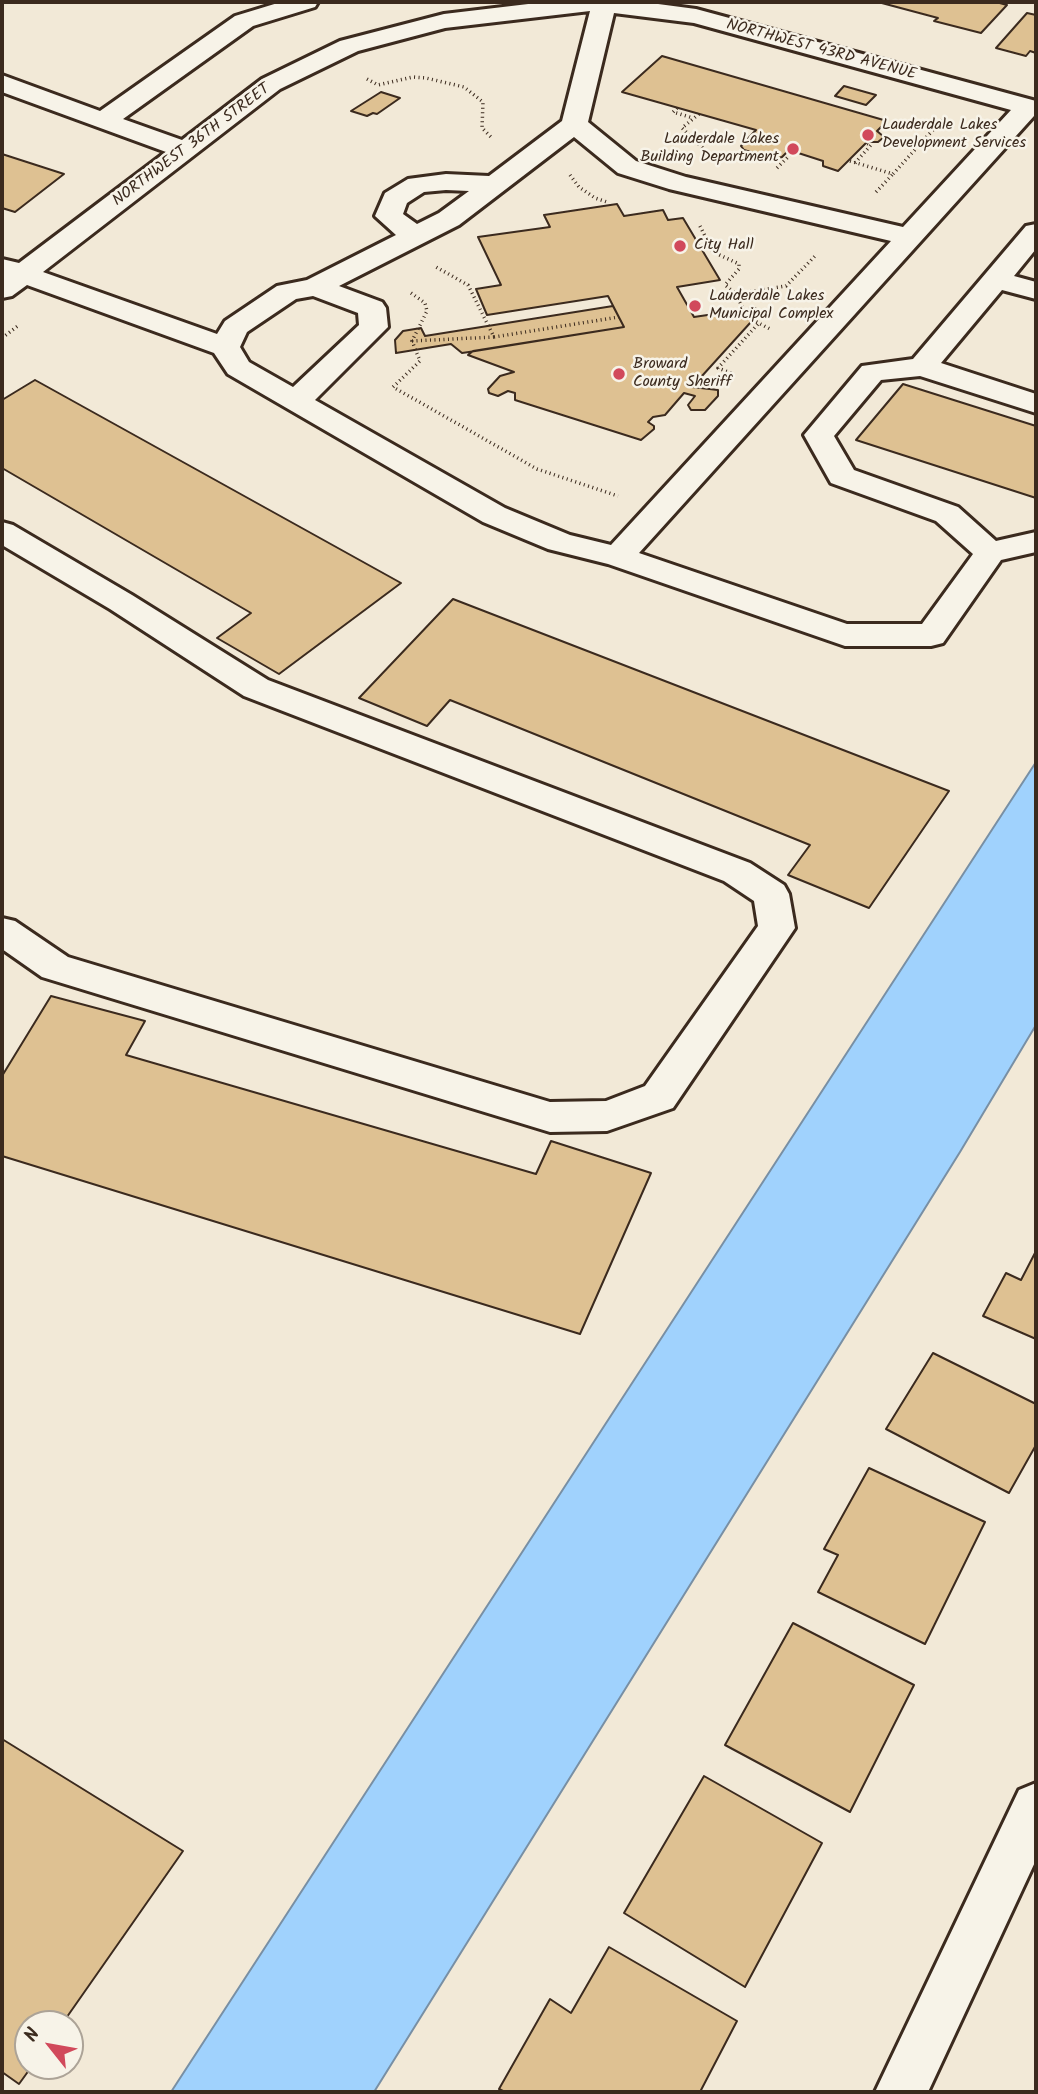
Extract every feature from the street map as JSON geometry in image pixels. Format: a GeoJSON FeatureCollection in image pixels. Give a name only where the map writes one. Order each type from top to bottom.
{"type":"FeatureCollection","features":[{"type":"Feature","properties":{"kind":"street"},"geometry":{"type":"LineString","coordinates":[[103,121],[244,21],[307,2],[335,32]]}},
{"type":"Feature","properties":{"kind":"street"},"geometry":{"type":"LineString","coordinates":[[225,346],[235,327],[286,292],[315,287],[449,219],[574,124],[605,3]]}},
{"type":"Feature","properties":{"kind":"street","name":"NORTHWEST 36TH STREET"},"geometry":{"type":"LineString","coordinates":[[9,277],[186,150],[335,32],[605,3]]}},
{"type":"Feature","properties":{"kind":"street","name":"NORTHWEST 43RD AVENUE"},"geometry":{"type":"LineString","coordinates":[[605,3],[696,16],[1032,108]]}},
{"type":"Feature","properties":{"kind":"street"},"geometry":{"type":"LineString","coordinates":[[2,83],[186,150]]}},
{"type":"Feature","properties":{"kind":"street"},"geometry":{"type":"LineString","coordinates":[[618,557],[910,237],[1032,108]]}},
{"type":"Feature","properties":{"kind":"street"},"geometry":{"type":"LineString","coordinates":[[574,124],[627,167],[678,183],[910,237]]}},
{"type":"Feature","properties":{"kind":"street"},"geometry":{"type":"LineString","coordinates":[[415,236],[389,216],[395,199],[416,185],[446,182],[495,184]]}},
{"type":"Feature","properties":{"kind":"street"},"geometry":{"type":"LineString","coordinates":[[922,366],[1036,232]]}},
{"type":"Feature","properties":{"kind":"street"},"geometry":{"type":"LineString","coordinates":[[9,277],[225,346],[239,369],[494,515],[559,542],[618,557],[845,635],[931,635],[990,553],[1036,542]]}},
{"type":"Feature","properties":{"kind":"street"},"geometry":{"type":"LineString","coordinates":[[996,280],[1036,291]]}},
{"type":"Feature","properties":{"kind":"street"},"geometry":{"type":"LineString","coordinates":[[296,401],[374,327],[372,308],[315,287]]}},
{"type":"Feature","properties":{"kind":"street"},"geometry":{"type":"LineString","coordinates":[[990,553],[947,514],[842,476],[819,435],[872,372],[922,366],[1036,404]]}},
{"type":"Feature","properties":{"kind":"street"},"geometry":{"type":"LineString","coordinates":[[2,532],[121,602],[256,688],[737,872],[771,894],[777,928],[659,1097],[607,1116],[550,1117],[55,967],[2,931]]}},
{"type":"Feature","properties":{"kind":"street"},"geometry":{"type":"LineString","coordinates":[[901,2092],[1036,1807]]}},
{"type":"Feature","properties":{"kind":"path"},"geometry":{"type":"LineString","coordinates":[[358,74],[386,89]]}},
{"type":"Feature","properties":{"kind":"path"},"geometry":{"type":"LineString","coordinates":[[378,85],[413,77],[447,81],[464,87],[483,102],[482,128],[520,165],[539,171],[547,166],[571,176],[579,187],[606,202],[615,195]]}},
{"type":"Feature","properties":{"kind":"path"},"geometry":{"type":"LineString","coordinates":[[677,108],[673,112],[694,118]]}},
{"type":"Feature","properties":{"kind":"path"},"geometry":{"type":"LineString","coordinates":[[696,218],[713,252],[739,264],[725,285],[736,294],[786,286],[847,222],[868,204],[950,112]]}},
{"type":"Feature","properties":{"kind":"path"},"geometry":{"type":"LineString","coordinates":[[699,114],[682,128],[709,154]]}},
{"type":"Feature","properties":{"kind":"path"},"geometry":{"type":"LineString","coordinates":[[855,163],[871,145],[866,143]]}},
{"type":"Feature","properties":{"kind":"path"},"geometry":{"type":"LineString","coordinates":[[850,161],[893,174]]}},
{"type":"Feature","properties":{"kind":"path"},"geometry":{"type":"LineString","coordinates":[[563,182],[571,176]]}},
{"type":"Feature","properties":{"kind":"path"},"geometry":{"type":"LineString","coordinates":[[435,265],[441,272],[468,285],[494,337]]}},
{"type":"Feature","properties":{"kind":"path"},"geometry":{"type":"LineString","coordinates":[[402,290],[425,303],[427,312],[412,341],[420,361],[393,387],[537,469],[661,510]]}},
{"type":"Feature","properties":{"kind":"path"},"geometry":{"type":"LineString","coordinates":[[412,341],[494,337],[619,317]]}},
{"type":"Feature","properties":{"kind":"water"},"geometry":{"type":"Polygon","coordinates":[[[1036,762],[1036,1025],[960,1152],[374,2092],[171,2092],[1036,762]]]}},
{"type":"Feature","properties":{"kind":"building"},"geometry":{"type":"Polygon","coordinates":[[[878,2],[996,2],[1007,5],[981,33],[878,2]]]}},
{"type":"Feature","properties":{"kind":"building"},"geometry":{"type":"Polygon","coordinates":[[[1027,13],[1036,15],[1036,53],[1030,51],[1026,56],[996,48],[1027,13]]]}},
{"type":"Feature","properties":{"kind":"building"},"geometry":{"type":"Polygon","coordinates":[[[662,56],[887,121],[877,131],[884,137],[878,142],[867,142],[838,171],[823,166],[823,161],[789,150],[782,157],[775,159],[744,150],[741,146],[756,130],[622,92],[662,56]]]}},
{"type":"Feature","properties":{"kind":"building"},"geometry":{"type":"Polygon","coordinates":[[[844,86],[876,95],[866,105],[835,96],[844,86]]]}},
{"type":"Feature","properties":{"kind":"building"},"geometry":{"type":"Polygon","coordinates":[[[381,92],[400,98],[377,114],[367,116],[351,111],[381,92]]]}},
{"type":"Feature","properties":{"kind":"building"},"geometry":{"type":"Polygon","coordinates":[[[2,154],[64,174],[15,212],[2,208],[2,154]]]}},
{"type":"Feature","properties":{"kind":"building"},"geometry":{"type":"Polygon","coordinates":[[[617,204],[624,216],[663,210],[668,220],[683,218],[720,280],[677,287],[694,317],[755,308],[760,312],[692,387],[718,390],[718,396],[705,410],[691,410],[688,405],[695,396],[684,393],[665,415],[653,417],[648,422],[654,429],[641,440],[515,400],[515,393],[508,391],[498,396],[489,393],[488,389],[500,376],[514,372],[468,355],[473,351],[624,327],[608,296],[487,315],[476,289],[501,285],[478,237],[550,227],[544,215],[617,204]]]}},
{"type":"Feature","properties":{"kind":"building"},"geometry":{"type":"Polygon","coordinates":[[[613,306],[624,327],[462,353],[451,344],[396,353],[395,340],[403,331],[421,328],[425,336],[613,306]]]}},
{"type":"Feature","properties":{"kind":"building"},"geometry":{"type":"Polygon","coordinates":[[[35,380],[401,583],[279,674],[217,638],[251,613],[2,468],[2,400],[35,380]]]}},
{"type":"Feature","properties":{"kind":"building"},"geometry":{"type":"Polygon","coordinates":[[[903,384],[1036,426],[1036,498],[856,440],[903,384]]]}},
{"type":"Feature","properties":{"kind":"building"},"geometry":{"type":"Polygon","coordinates":[[[453,599],[949,791],[869,908],[788,875],[810,845],[450,700],[427,726],[359,698],[453,599]]]}},
{"type":"Feature","properties":{"kind":"building"},"geometry":{"type":"Polygon","coordinates":[[[51,996],[145,1021],[126,1055],[536,1174],[551,1141],[651,1173],[580,1334],[2,1156],[2,1076],[51,996]]]}},
{"type":"Feature","properties":{"kind":"building"},"geometry":{"type":"Polygon","coordinates":[[[1036,1251],[1036,1339],[983,1316],[1006,1273],[1021,1280],[1036,1251]]]}},
{"type":"Feature","properties":{"kind":"building"},"geometry":{"type":"Polygon","coordinates":[[[933,1353],[1036,1404],[1036,1445],[1009,1493],[886,1429],[933,1353]]]}},
{"type":"Feature","properties":{"kind":"building"},"geometry":{"type":"Polygon","coordinates":[[[869,1468],[985,1522],[925,1644],[818,1592],[838,1555],[824,1549],[869,1468]]]}},
{"type":"Feature","properties":{"kind":"building"},"geometry":{"type":"Polygon","coordinates":[[[793,1623],[914,1685],[850,1812],[725,1745],[793,1623]]]}},
{"type":"Feature","properties":{"kind":"building"},"geometry":{"type":"Polygon","coordinates":[[[2,1739],[183,1851],[72,2010],[14,2010],[14,2080],[22,2080],[19,2084],[2,2072],[2,1739]]]}},
{"type":"Feature","properties":{"kind":"building"},"geometry":{"type":"Polygon","coordinates":[[[704,1776],[822,1843],[745,1987],[624,1913],[704,1776]]]}},
{"type":"Feature","properties":{"kind":"building"},"geometry":{"type":"Polygon","coordinates":[[[609,1947],[737,2021],[700,2092],[505,2092],[499,2089],[550,1999],[571,2013],[609,1947]]]}},
{"type":"Feature","properties":{"kind":"place","name":"Lauderdale Lakes Development Services"},"geometry":{"type":"Point","coordinates":[868,135]}},
{"type":"Feature","properties":{"kind":"place","name":"Lauderdale Lakes Building Department"},"geometry":{"type":"Point","coordinates":[793,149]}},
{"type":"Feature","properties":{"kind":"place","name":"City Hall"},"geometry":{"type":"Point","coordinates":[680,246]}},
{"type":"Feature","properties":{"kind":"place","name":"Lauderdale Lakes Municipal Complex"},"geometry":{"type":"Point","coordinates":[695,306]}},
{"type":"Feature","properties":{"kind":"place","name":"Broward County Sheriff"},"geometry":{"type":"Point","coordinates":[619,374]}}]}
